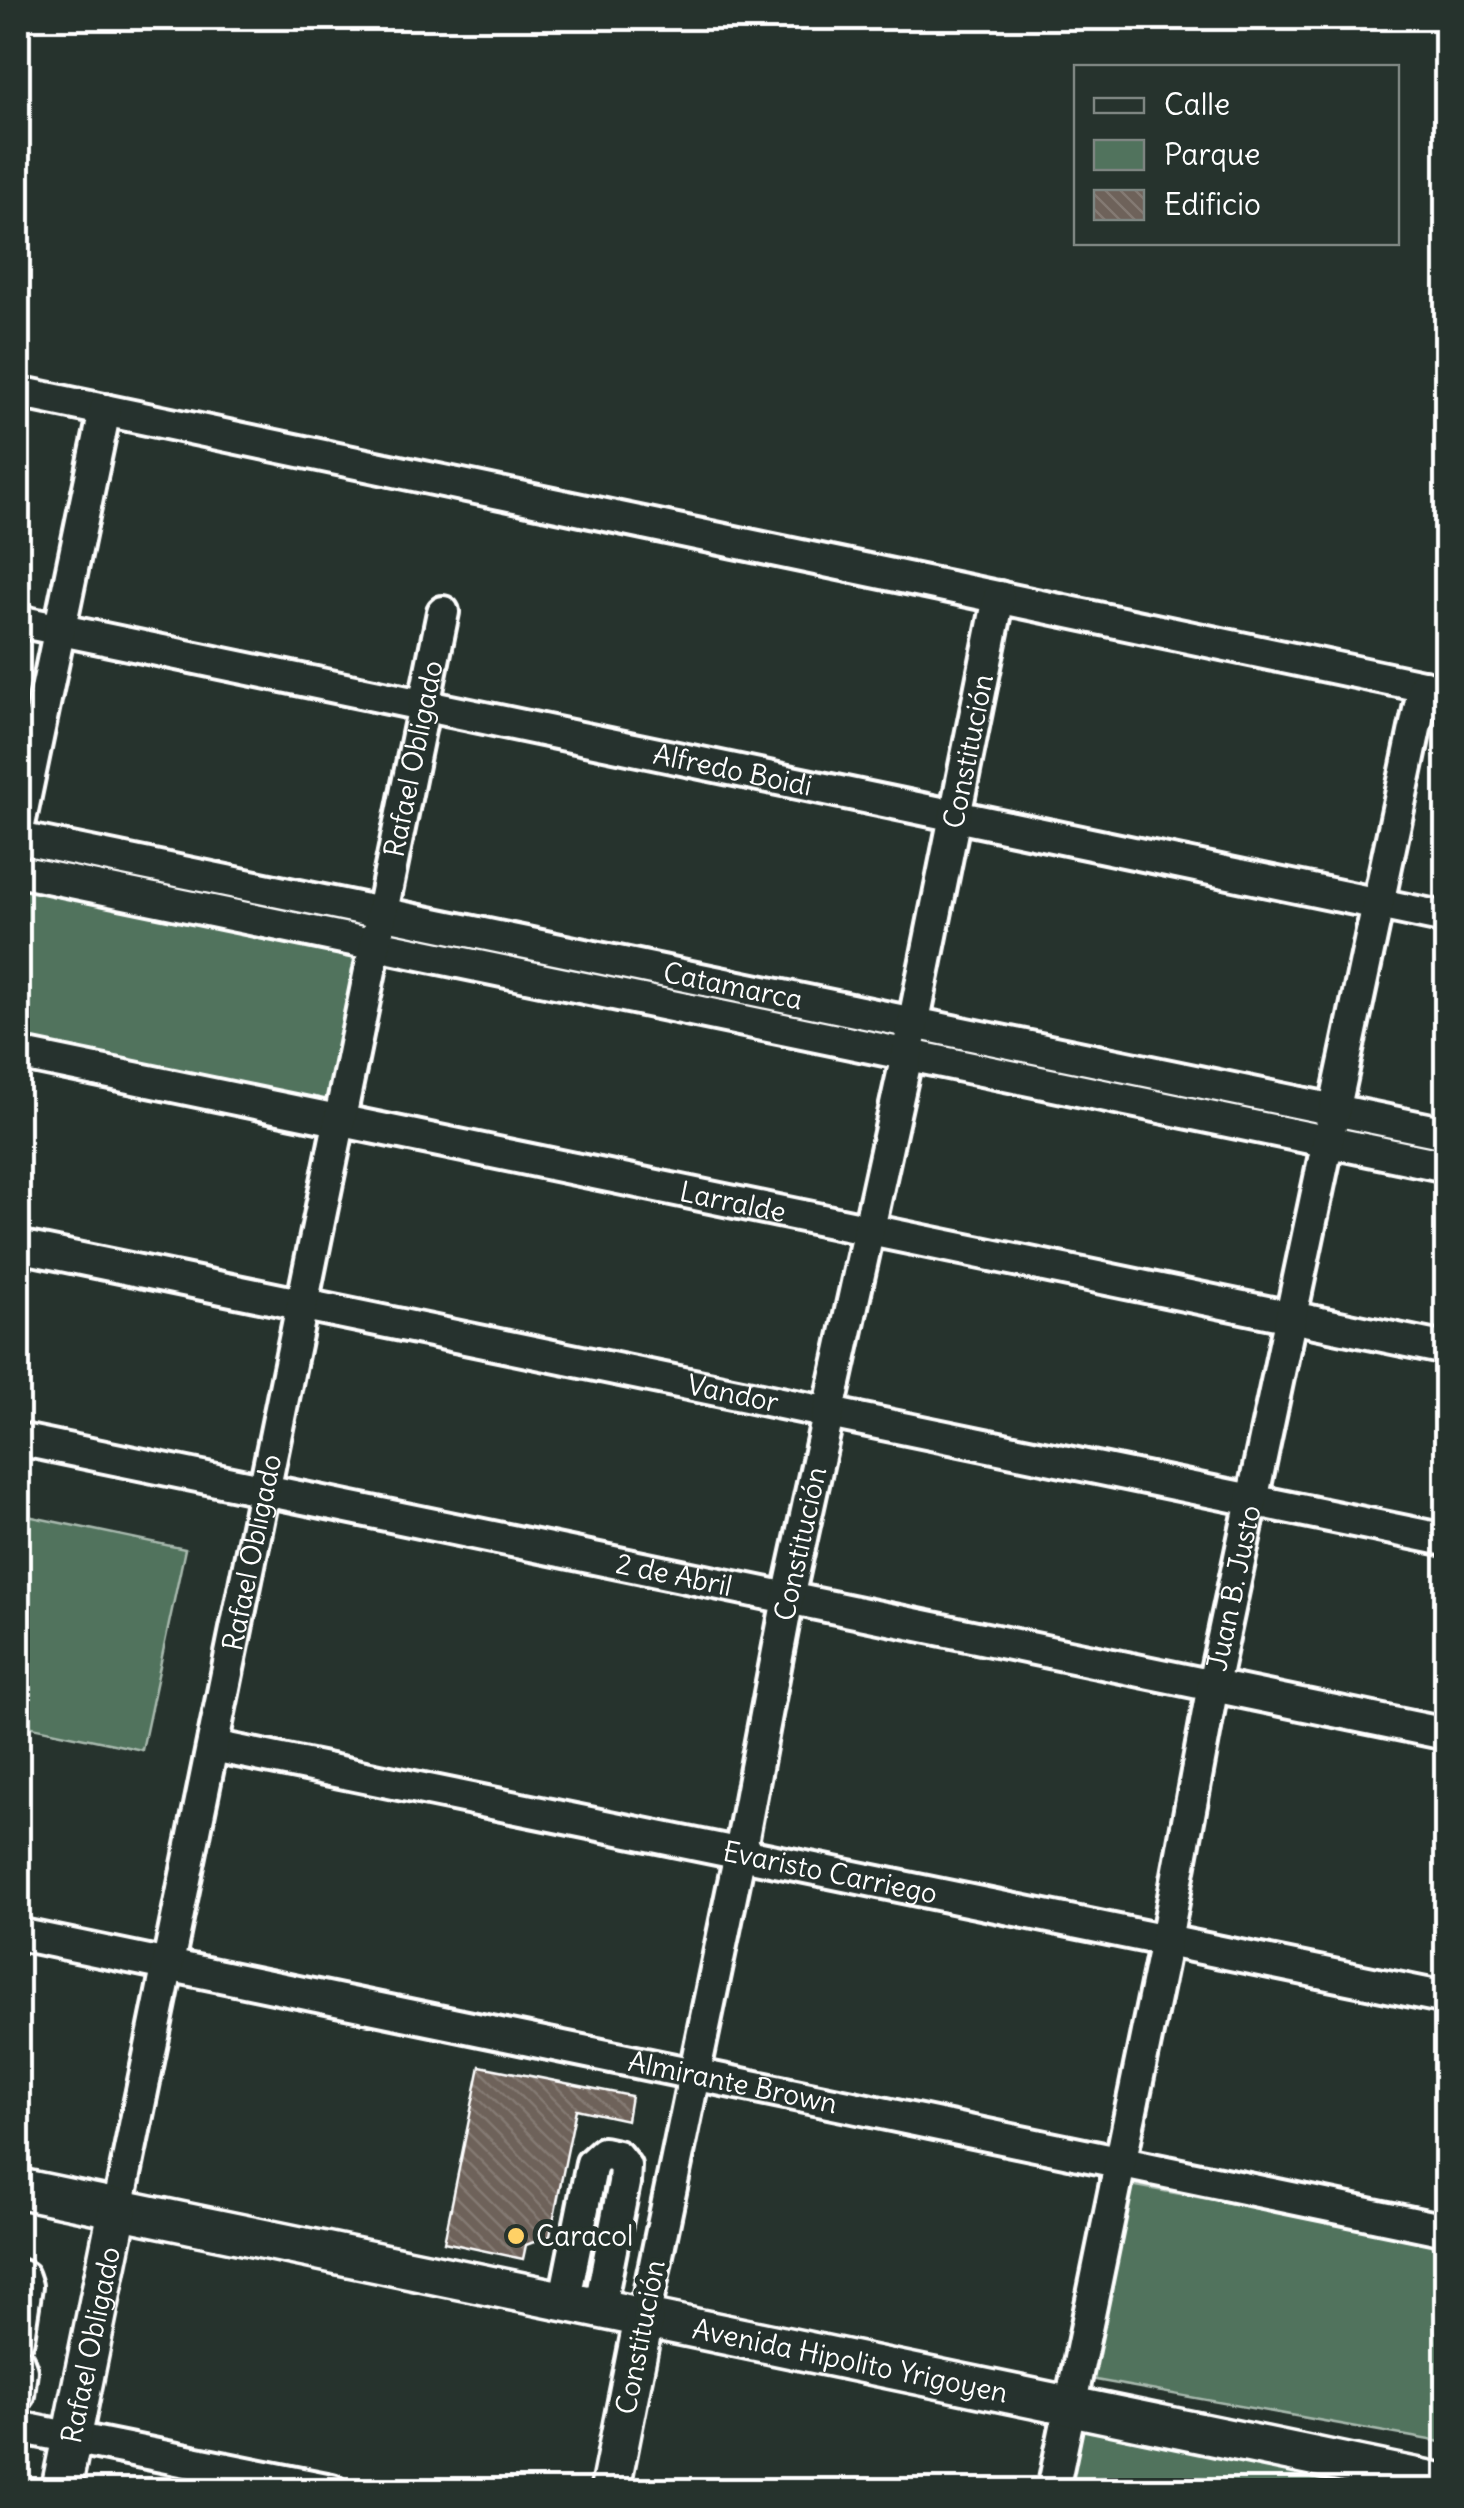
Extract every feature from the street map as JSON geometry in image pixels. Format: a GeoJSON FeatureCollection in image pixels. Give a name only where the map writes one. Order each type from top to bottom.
{"type":"FeatureCollection","features":[{"type":"Feature","properties":{"kind":"main road","name":"Avenida Hipolito Yrigoyen"},"geometry":{"type":"LineString","coordinates":[[18,2174],[119,2202],[1071,2399],[1446,2484]]}},
{"type":"Feature","properties":{"kind":"main road","name":"Avenida Hipolito Yrigoyen"},"geometry":{"type":"LineString","coordinates":[[18,2188],[119,2202],[584,2291],[645,2311]]}},
{"type":"Feature","properties":{"kind":"main road","name":"Rafael Obligado"},"geometry":{"type":"LineString","coordinates":[[62,2490],[119,2202]]}},
{"type":"Feature","properties":{"kind":"main road","name":"Constitución"},"geometry":{"type":"LineString","coordinates":[[610,2490],[645,2311]]}},
{"type":"Feature","properties":{"kind":"main road","name":"Avenida Hipolito Yrigoyen"},"geometry":{"type":"LineString","coordinates":[[1071,2399],[1446,2468]]}},
{"type":"Feature","properties":{"kind":"street"},"geometry":{"type":"LineString","coordinates":[[18,392],[1435,688]]}},
{"type":"Feature","properties":{"kind":"street"},"geometry":{"type":"LineString","coordinates":[[18,830],[105,410]]}},
{"type":"Feature","properties":{"kind":"street","name":"Constitución"},"geometry":{"type":"LineString","coordinates":[[645,2311],[740,1853],[788,1598],[907,1054],[999,597]]}},
{"type":"Feature","properties":{"kind":"street","name":"Rafael Obligado"},"geometry":{"type":"LineString","coordinates":[[119,2202],[444,612]]}},
{"type":"Feature","properties":{"kind":"street","name":"Alfredo Boidi"},"geometry":{"type":"LineString","coordinates":[[18,620],[1446,918]]}},
{"type":"Feature","properties":{"kind":"street","name":"Juan B. Justo"},"geometry":{"type":"LineString","coordinates":[[1053,2490],[1166,1940],[1213,1686],[1376,904],[1435,688]]}},
{"type":"Feature","properties":{"kind":"street","name":"Catamarca"},"geometry":{"type":"LineString","coordinates":[[18,838],[1446,1133]]}},
{"type":"Feature","properties":{"kind":"street","name":"Catamarca"},"geometry":{"type":"LineString","coordinates":[[18,871],[1446,1166]]}},
{"type":"Feature","properties":{"kind":"street","name":"Larralde"},"geometry":{"type":"LineString","coordinates":[[18,1054],[1446,1349]]}},
{"type":"Feature","properties":{"kind":"street","name":"Vandor"},"geometry":{"type":"LineString","coordinates":[[18,1246],[1446,1540]]}},
{"type":"Feature","properties":{"kind":"street","name":"2 de Abril"},"geometry":{"type":"LineString","coordinates":[[18,1439],[1446,1734]]}},
{"type":"Feature","properties":{"kind":"street","name":"Evaristo Carriego"},"geometry":{"type":"LineString","coordinates":[[213,1746],[1446,1998]]}},
{"type":"Feature","properties":{"kind":"street","name":"Almirante Brown"},"geometry":{"type":"LineString","coordinates":[[18,1934],[1446,2230]]}},
{"type":"Feature","properties":{"kind":"street"},"geometry":{"type":"LineString","coordinates":[[18,2275],[26,2286],[18,2338]]}},
{"type":"Feature","properties":{"kind":"street"},"geometry":{"type":"LineString","coordinates":[[18,2362],[22,2370],[18,2394]]}},
{"type":"Feature","properties":{"kind":"street"},"geometry":{"type":"LineString","coordinates":[[18,2427],[331,2490]]}},
{"type":"Feature","properties":{"kind":"green space"},"geometry":{"type":"Polygon","coordinates":[[[18,884],[370,958],[338,1111],[18,1044],[18,884]]]}},
{"type":"Feature","properties":{"kind":"green space"},"geometry":{"type":"Polygon","coordinates":[[[18,1514],[185,1549],[142,1750],[18,1724],[18,1514]]]}},
{"type":"Feature","properties":{"kind":"green space"},"geometry":{"type":"Polygon","coordinates":[[[1125,2184],[1446,2242],[1446,2443],[1090,2379],[1125,2184]]]}},
{"type":"Feature","properties":{"kind":"green space"},"geometry":{"type":"Polygon","coordinates":[[[1070,2406],[1446,2490],[1053,2490],[1070,2406]]]}},
{"type":"Feature","properties":{"kind":"building"},"geometry":{"type":"Polygon","coordinates":[[[480,2066],[631,2096],[627,2120],[576,2109],[550,2236],[526,2245],[523,2259],[444,2242],[480,2066]]]}},
{"type":"Feature","properties":{"kind":"place","name":"Caracol"},"geometry":{"type":"Point","coordinates":[516,2236]}}]}
